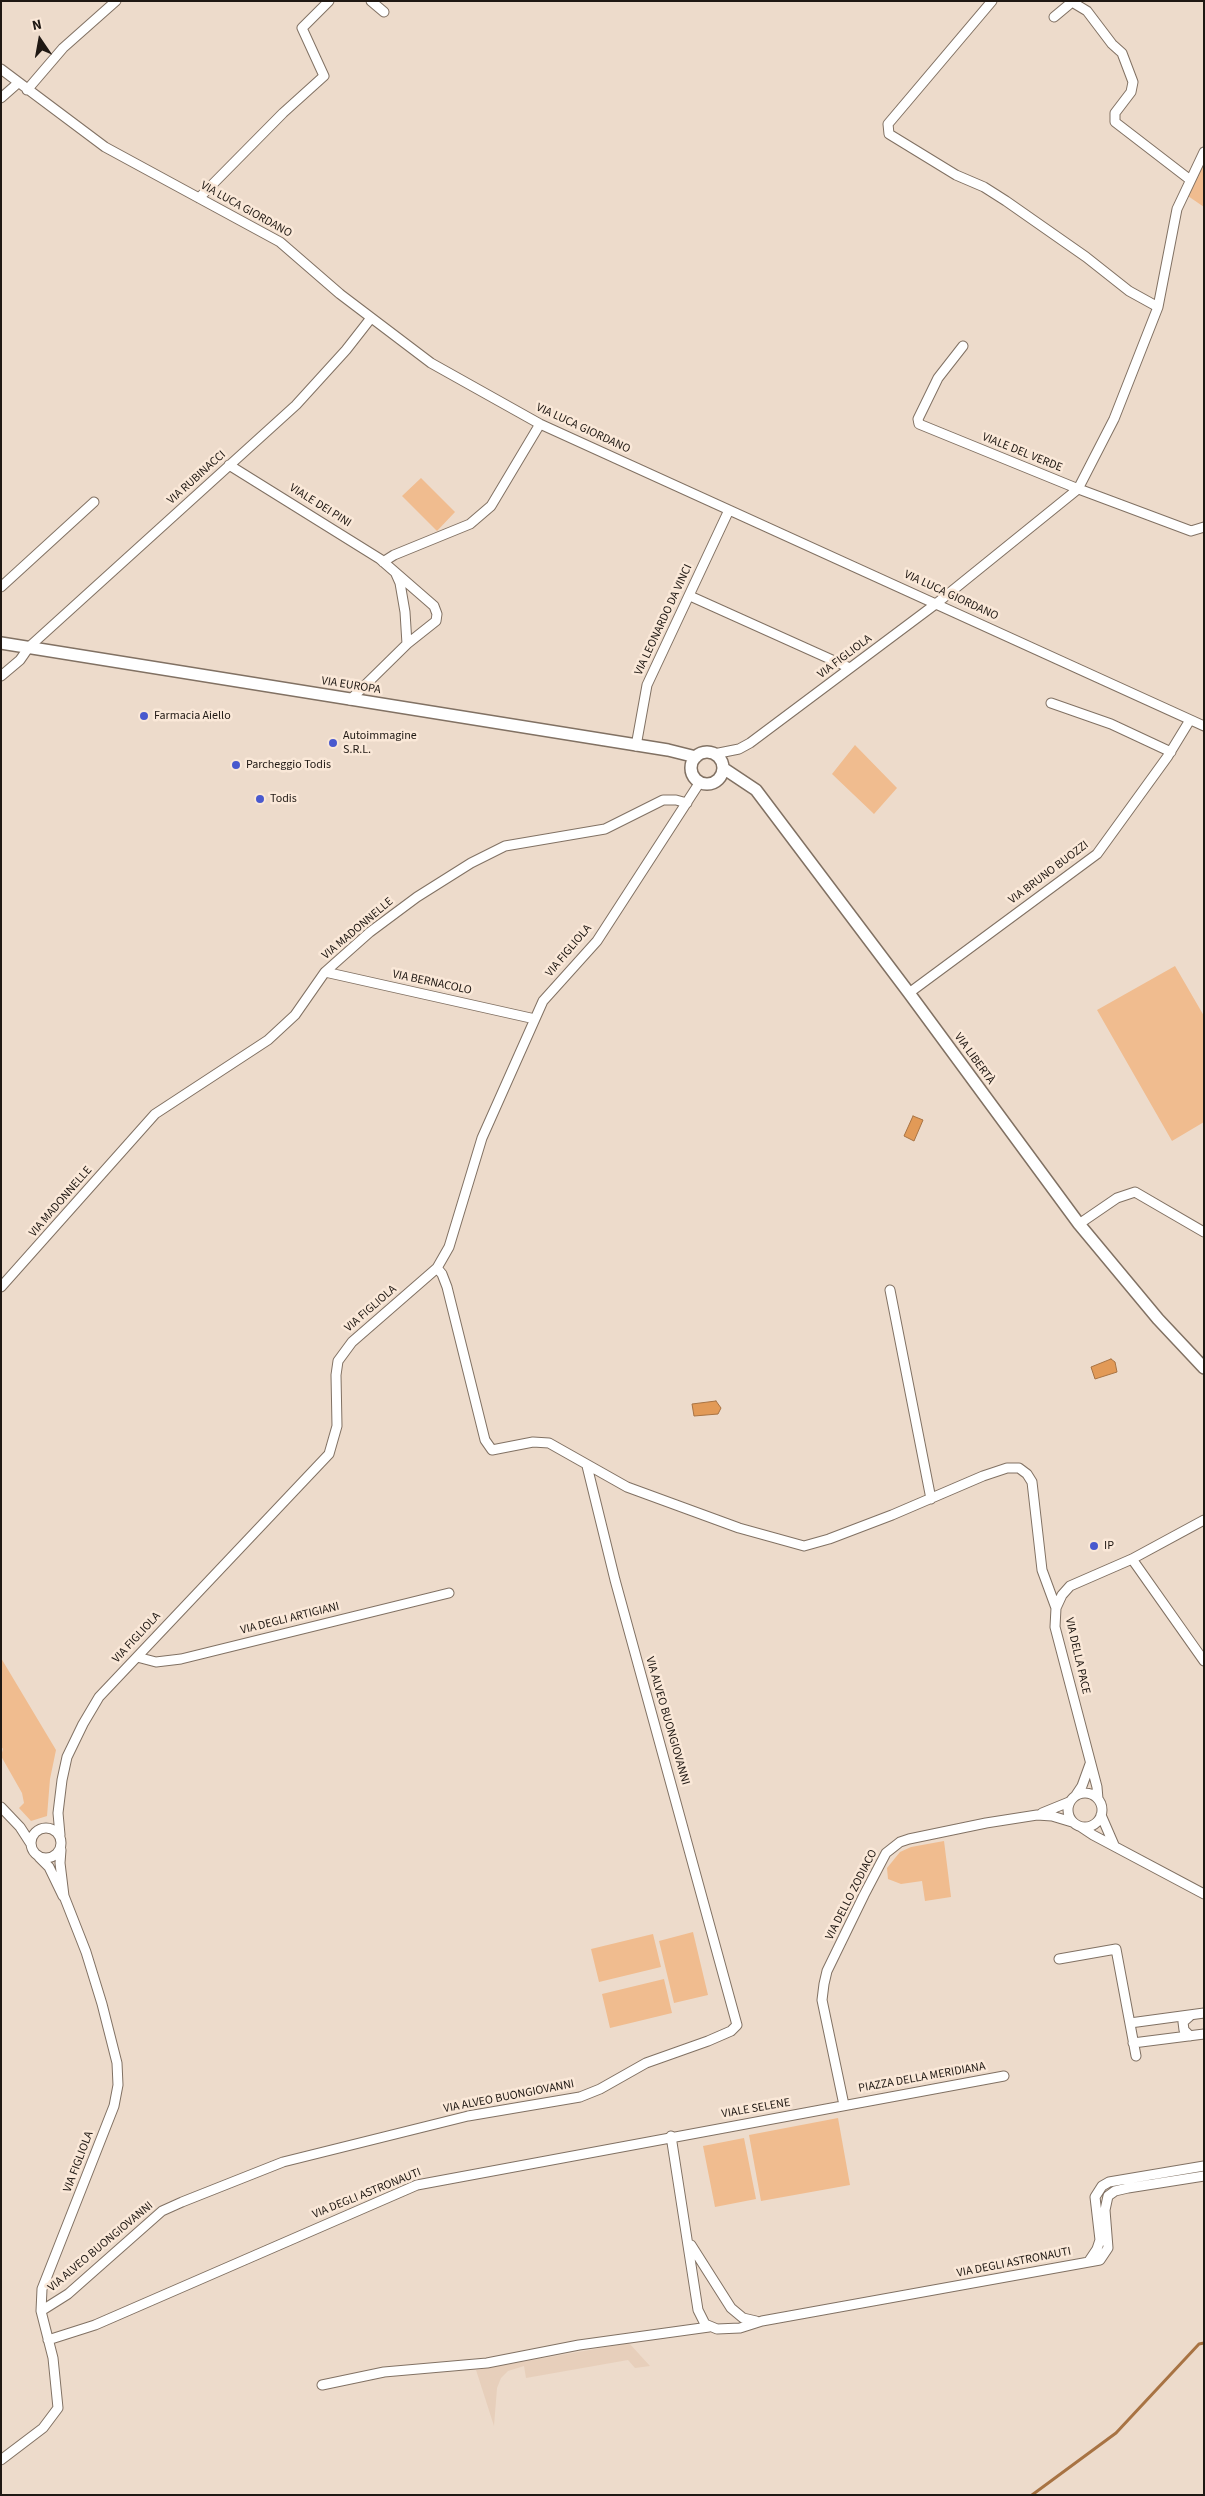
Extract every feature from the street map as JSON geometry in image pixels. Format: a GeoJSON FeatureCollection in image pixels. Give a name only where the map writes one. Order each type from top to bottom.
{"type":"FeatureCollection","features":[{"type":"Feature","properties":{"kind":"street"},"geometry":{"type":"LineString","coordinates":[[27,90],[63,48],[116,1]]}},
{"type":"Feature","properties":{"kind":"street"},"geometry":{"type":"LineString","coordinates":[[199,198],[283,113],[324,76],[302,28],[329,1]]}},
{"type":"Feature","properties":{"kind":"street"},"geometry":{"type":"LineString","coordinates":[[371,1],[384,12]]}},
{"type":"Feature","properties":{"kind":"street"},"geometry":{"type":"LineString","coordinates":[[992,1],[888,124],[889,134],[956,175],[984,188],[1006,202],[1086,256],[1129,291],[1158,307]]}},
{"type":"Feature","properties":{"kind":"street"},"geometry":{"type":"LineString","coordinates":[[1054,17],[1072,2],[1087,11],[1112,44],[1122,53],[1133,82],[1131,92],[1115,113],[1115,122],[1189,179]]}},
{"type":"Feature","properties":{"kind":"street","name":"VIA LUCA GIORDANO"},"geometry":{"type":"LineString","coordinates":[[1,69],[104,146],[280,242],[371,318],[431,363],[540,424],[1204,726]]}},
{"type":"Feature","properties":{"kind":"street"},"geometry":{"type":"LineString","coordinates":[[1,98],[18,83]]}},
{"type":"Feature","properties":{"kind":"street"},"geometry":{"type":"LineString","coordinates":[[1078,489],[1114,419],[1158,307],[1177,209],[1189,179],[1204,152]]}},
{"type":"Feature","properties":{"kind":"street","name":"VIA RUBINACCI"},"geometry":{"type":"LineString","coordinates":[[1,676],[20,660],[29,647],[296,405],[346,350],[371,318]]}},
{"type":"Feature","properties":{"kind":"street","name":"VIALE DEL VERDE"},"geometry":{"type":"LineString","coordinates":[[963,346],[938,378],[918,419],[918,424],[1078,489],[1191,531],[1204,532]]}},
{"type":"Feature","properties":{"kind":"street"},"geometry":{"type":"LineString","coordinates":[[383,562],[394,555],[470,524],[491,506],[540,424]]}},
{"type":"Feature","properties":{"kind":"street","name":"VIALE DEI PINI"},"geometry":{"type":"LineString","coordinates":[[229,466],[318,518],[383,562],[434,606],[437,614],[436,620],[407,644],[350,700]]}},
{"type":"Feature","properties":{"kind":"street","name":"VIA FIGLIOLA"},"geometry":{"type":"LineString","coordinates":[[714,754],[738,749],[750,743],[937,603],[1078,489]]}},
{"type":"Feature","properties":{"kind":"street"},"geometry":{"type":"LineString","coordinates":[[1,587],[94,502]]}},
{"type":"Feature","properties":{"kind":"street","name":"VIA LEONARDO DA VINCI"},"geometry":{"type":"LineString","coordinates":[[636,746],[647,685],[729,510]]}},
{"type":"Feature","properties":{"kind":"street"},"geometry":{"type":"LineString","coordinates":[[1191,531],[1204,528]]}},
{"type":"Feature","properties":{"kind":"street"},"geometry":{"type":"LineString","coordinates":[[395,571],[400,583],[405,612],[407,644]]}},
{"type":"Feature","properties":{"kind":"street"},"geometry":{"type":"LineString","coordinates":[[690,596],[850,668]]}},
{"type":"Feature","properties":{"kind":"street","name":"VIA EUROPA"},"geometry":{"type":"LineString","coordinates":[[1,643],[696,757]]}},
{"type":"Feature","properties":{"kind":"street"},"geometry":{"type":"LineString","coordinates":[[1051,703],[1111,724],[1171,752]]}},
{"type":"Feature","properties":{"kind":"street","name":"VIA BRUNO BUOZZI"},"geometry":{"type":"LineString","coordinates":[[909,993],[1097,854],[1171,752],[1190,720]]}},
{"type":"Feature","properties":{"kind":"street"},"geometry":{"type":"LineString","coordinates":[[704,752],[714,754],[721,759],[722,774],[716,782],[710,784],[700,782],[692,771],[696,757],[704,752]]}},
{"type":"Feature","properties":{"kind":"street","name":"VIA LIBERTÀ"},"geometry":{"type":"LineString","coordinates":[[723,768],[756,790],[909,993],[1079,1224],[1158,1319],[1204,1368]]}},
{"type":"Feature","properties":{"kind":"street","name":"VIA FIGLIOLA"},"geometry":{"type":"LineString","coordinates":[[60,1835],[58,1813],[67,1757],[99,1697],[329,1454],[337,1426],[336,1375],[341,1356],[352,1342],[437,1268],[449,1247],[482,1138],[543,1001],[597,941],[700,782]]}},
{"type":"Feature","properties":{"kind":"street","name":"VIA MADONNELLE"},"geometry":{"type":"LineString","coordinates":[[1,1286],[156,1114],[268,1040],[295,1016],[325,972],[370,932],[417,896],[470,863],[505,846],[605,830],[663,800],[676,800],[687,803]]}},
{"type":"Feature","properties":{"kind":"street","name":"VIA BERNACOLO"},"geometry":{"type":"LineString","coordinates":[[325,972],[535,1018]]}},
{"type":"Feature","properties":{"kind":"street"},"geometry":{"type":"LineString","coordinates":[[1079,1224],[1117,1198],[1127,1193],[1135,1192],[1204,1232]]}},
{"type":"Feature","properties":{"kind":"street"},"geometry":{"type":"LineString","coordinates":[[437,1268],[442,1274],[446,1287],[488,1447],[492,1450],[543,1441],[627,1487],[658,1500],[795,1545],[804,1546],[829,1539],[1006,1468],[1019,1468],[1027,1474],[1032,1482],[1042,1570],[1056,1608]]}},
{"type":"Feature","properties":{"kind":"street"},"geometry":{"type":"LineString","coordinates":[[890,1290],[931,1499]]}},
{"type":"Feature","properties":{"kind":"street","name":"VIA ALVEO BUONGIOVANNI"},"geometry":{"type":"LineString","coordinates":[[41,2311],[68,2294],[162,2211],[182,2202],[283,2162],[468,2116],[580,2096],[600,2089],[646,2063],[708,2041],[737,2025],[615,1580],[587,1466]]}},
{"type":"Feature","properties":{"kind":"street","name":"VIA DELLA PACE"},"geometry":{"type":"LineString","coordinates":[[1114,1845],[1101,1815],[1101,1803],[1098,1798],[1055,1627],[1056,1608],[1062,1595],[1070,1586],[1132,1559],[1204,1520]]}},
{"type":"Feature","properties":{"kind":"street"},"geometry":{"type":"LineString","coordinates":[[1132,1559],[1204,1661]]}},
{"type":"Feature","properties":{"kind":"street","name":"VIA DEGLI ARTIGIANI"},"geometry":{"type":"LineString","coordinates":[[137,1657],[156,1662],[181,1659],[449,1593]]}},
{"type":"Feature","properties":{"kind":"street"},"geometry":{"type":"LineString","coordinates":[[1090,1764],[1082,1786],[1072,1799],[1068,1812],[1072,1822],[1081,1826],[1093,1836],[1114,1845],[1204,1894]]}},
{"type":"Feature","properties":{"kind":"street"},"geometry":{"type":"LineString","coordinates":[[1037,1815],[1072,1799],[1089,1794],[1098,1798]]}},
{"type":"Feature","properties":{"kind":"street"},"geometry":{"type":"LineString","coordinates":[[1,1807],[20,1827],[39,1857],[49,1867],[64,1896]]}},
{"type":"Feature","properties":{"kind":"street"},"geometry":{"type":"LineString","coordinates":[[20,1827],[37,1831],[46,1828],[58,1813]]}},
{"type":"Feature","properties":{"kind":"street","name":"VIA DELLO ZODIACO"},"geometry":{"type":"LineString","coordinates":[[844,2105],[822,2000],[824,1984],[827,1971],[883,1858],[893,1847],[909,1839],[1037,1815],[1052,1816],[1072,1822]]}},
{"type":"Feature","properties":{"kind":"street"},"geometry":{"type":"LineString","coordinates":[[1081,1826],[1091,1826],[1101,1815]]}},
{"type":"Feature","properties":{"kind":"street"},"geometry":{"type":"LineString","coordinates":[[39,1857],[53,1857],[60,1850],[60,1835],[56,1831],[46,1828]]}},
{"type":"Feature","properties":{"kind":"street"},"geometry":{"type":"LineString","coordinates":[[31,1844],[37,1831]]}},
{"type":"Feature","properties":{"kind":"street","name":"VIA FIGLIOLA"},"geometry":{"type":"LineString","coordinates":[[1,2460],[43,2428],[58,2408],[53,2358],[41,2311],[42,2289],[110,2115],[118,2085],[117,2063],[102,2004],[86,1952],[64,1896],[60,1850]]}},
{"type":"Feature","properties":{"kind":"street"},"geometry":{"type":"LineString","coordinates":[[1059,1959],[1116,1949],[1136,2056]]}},
{"type":"Feature","properties":{"kind":"street"},"geometry":{"type":"LineString","coordinates":[[1130,2023],[1204,2013]]}},
{"type":"Feature","properties":{"kind":"street"},"geometry":{"type":"LineString","coordinates":[[1190,2036],[1184,2030],[1183,2022],[1192,2014]]}},
{"type":"Feature","properties":{"kind":"street"},"geometry":{"type":"LineString","coordinates":[[1134,2044],[1204,2034]]}},
{"type":"Feature","properties":{"kind":"street","name":"PIAZZA DELLA MERIDIANA"},"geometry":{"type":"LineString","coordinates":[[844,2105],[1004,2076]]}},
{"type":"Feature","properties":{"kind":"street","name":"VIALE SELENE"},"geometry":{"type":"LineString","coordinates":[[671,2136],[844,2105]]}},
{"type":"Feature","properties":{"kind":"street","name":"VIA DEGLI ASTRONAUTI"},"geometry":{"type":"LineString","coordinates":[[48,2340],[95,2325],[417,2185],[671,2136],[698,2310],[709,2327],[717,2329],[740,2328],[762,2321],[1089,2261],[1097,2250],[1100,2240],[1095,2198],[1102,2186],[1109,2182],[1204,2166]]}},
{"type":"Feature","properties":{"kind":"street"},"geometry":{"type":"LineString","coordinates":[[1089,2261],[1100,2260],[1108,2248],[1105,2210],[1108,2196],[1128,2188],[1204,2176]]}},
{"type":"Feature","properties":{"kind":"street","name":"VIA DEGLI ASTRONAUTI"},"geometry":{"type":"LineString","coordinates":[[688,2238],[701,2264],[731,2308],[743,2318],[762,2321]]}},
{"type":"Feature","properties":{"kind":"street"},"geometry":{"type":"LineString","coordinates":[[322,2385],[384,2372],[487,2363],[579,2345],[709,2327]]}},
{"type":"Feature","properties":{"kind":"shaded area"},"geometry":{"type":"Polygon","coordinates":[[[1204,162],[1204,207],[1188,196],[1204,162]]]}},
{"type":"Feature","properties":{"kind":"shaded area"},"geometry":{"type":"Polygon","coordinates":[[[421,478],[455,512],[437,531],[402,496],[421,478]]]}},
{"type":"Feature","properties":{"kind":"shaded area"},"geometry":{"type":"Polygon","coordinates":[[[855,745],[897,788],[874,814],[832,774],[855,745]]]}},
{"type":"Feature","properties":{"kind":"shaded area"},"geometry":{"type":"Polygon","coordinates":[[[1175,966],[1204,1016],[1204,1122],[1172,1141],[1097,1010],[1175,966]]]}},
{"type":"Feature","properties":{"kind":"shaded area"},"geometry":{"type":"Polygon","coordinates":[[[913,1116],[923,1120],[914,1141],[904,1136],[913,1116]]]}},
{"type":"Feature","properties":{"kind":"shaded area"},"geometry":{"type":"Polygon","coordinates":[[[1111,1359],[1115,1362],[1117,1372],[1095,1379],[1091,1367],[1111,1359]]]}},
{"type":"Feature","properties":{"kind":"shaded area"},"geometry":{"type":"Polygon","coordinates":[[[716,1401],[721,1408],[718,1414],[694,1416],[692,1404],[716,1401]]]}},
{"type":"Feature","properties":{"kind":"shaded area"},"geometry":{"type":"Polygon","coordinates":[[[1,1658],[56,1750],[50,1779],[47,1816],[31,1821],[19,1808],[24,1803],[22,1793],[1,1756],[3,1749],[1,1746],[1,1658]]]}},
{"type":"Feature","properties":{"kind":"shaded area"},"geometry":{"type":"Polygon","coordinates":[[[944,1841],[951,1897],[925,1901],[922,1881],[901,1884],[888,1879],[887,1868],[900,1852],[911,1847],[944,1841]]]}},
{"type":"Feature","properties":{"kind":"shaded area"},"geometry":{"type":"Polygon","coordinates":[[[693,1932],[708,1995],[674,2003],[659,1941],[693,1932]]]}},
{"type":"Feature","properties":{"kind":"shaded area"},"geometry":{"type":"Polygon","coordinates":[[[653,1934],[661,1967],[599,1982],[591,1949],[653,1934]]]}},
{"type":"Feature","properties":{"kind":"shaded area"},"geometry":{"type":"Polygon","coordinates":[[[664,1979],[672,2013],[610,2028],[602,1994],[664,1979]]]}},
{"type":"Feature","properties":{"kind":"shaded area"},"geometry":{"type":"Polygon","coordinates":[[[838,2118],[850,2185],[761,2201],[749,2135],[838,2118]]]}},
{"type":"Feature","properties":{"kind":"shaded area"},"geometry":{"type":"Polygon","coordinates":[[[744,2138],[756,2199],[715,2207],[703,2146],[744,2138]]]}},
{"type":"Feature","properties":{"kind":"shaded area"},"geometry":{"type":"Polygon","coordinates":[[[629,2343],[650,2366],[635,2368],[628,2360],[526,2378],[524,2366],[508,2371],[501,2378],[497,2388],[494,2426],[476,2370],[629,2343]]]}},
{"type":"Feature","properties":{"kind":"waterway"},"geometry":{"type":"LineString","coordinates":[[1032,2495],[1116,2433],[1199,2344],[1204,2343]]}},
{"type":"Feature","properties":{"kind":"place","name":"Farmacia Aiello"},"geometry":{"type":"Point","coordinates":[144,716]}},
{"type":"Feature","properties":{"kind":"place","name":"Autoimmagine S.R.L."},"geometry":{"type":"Point","coordinates":[333,743]}},
{"type":"Feature","properties":{"kind":"place","name":"Parcheggio Todis"},"geometry":{"type":"Point","coordinates":[236,765]}},
{"type":"Feature","properties":{"kind":"place","name":"Todis"},"geometry":{"type":"Point","coordinates":[260,799]}},
{"type":"Feature","properties":{"kind":"place","name":"IP"},"geometry":{"type":"Point","coordinates":[1094,1546]}}]}
